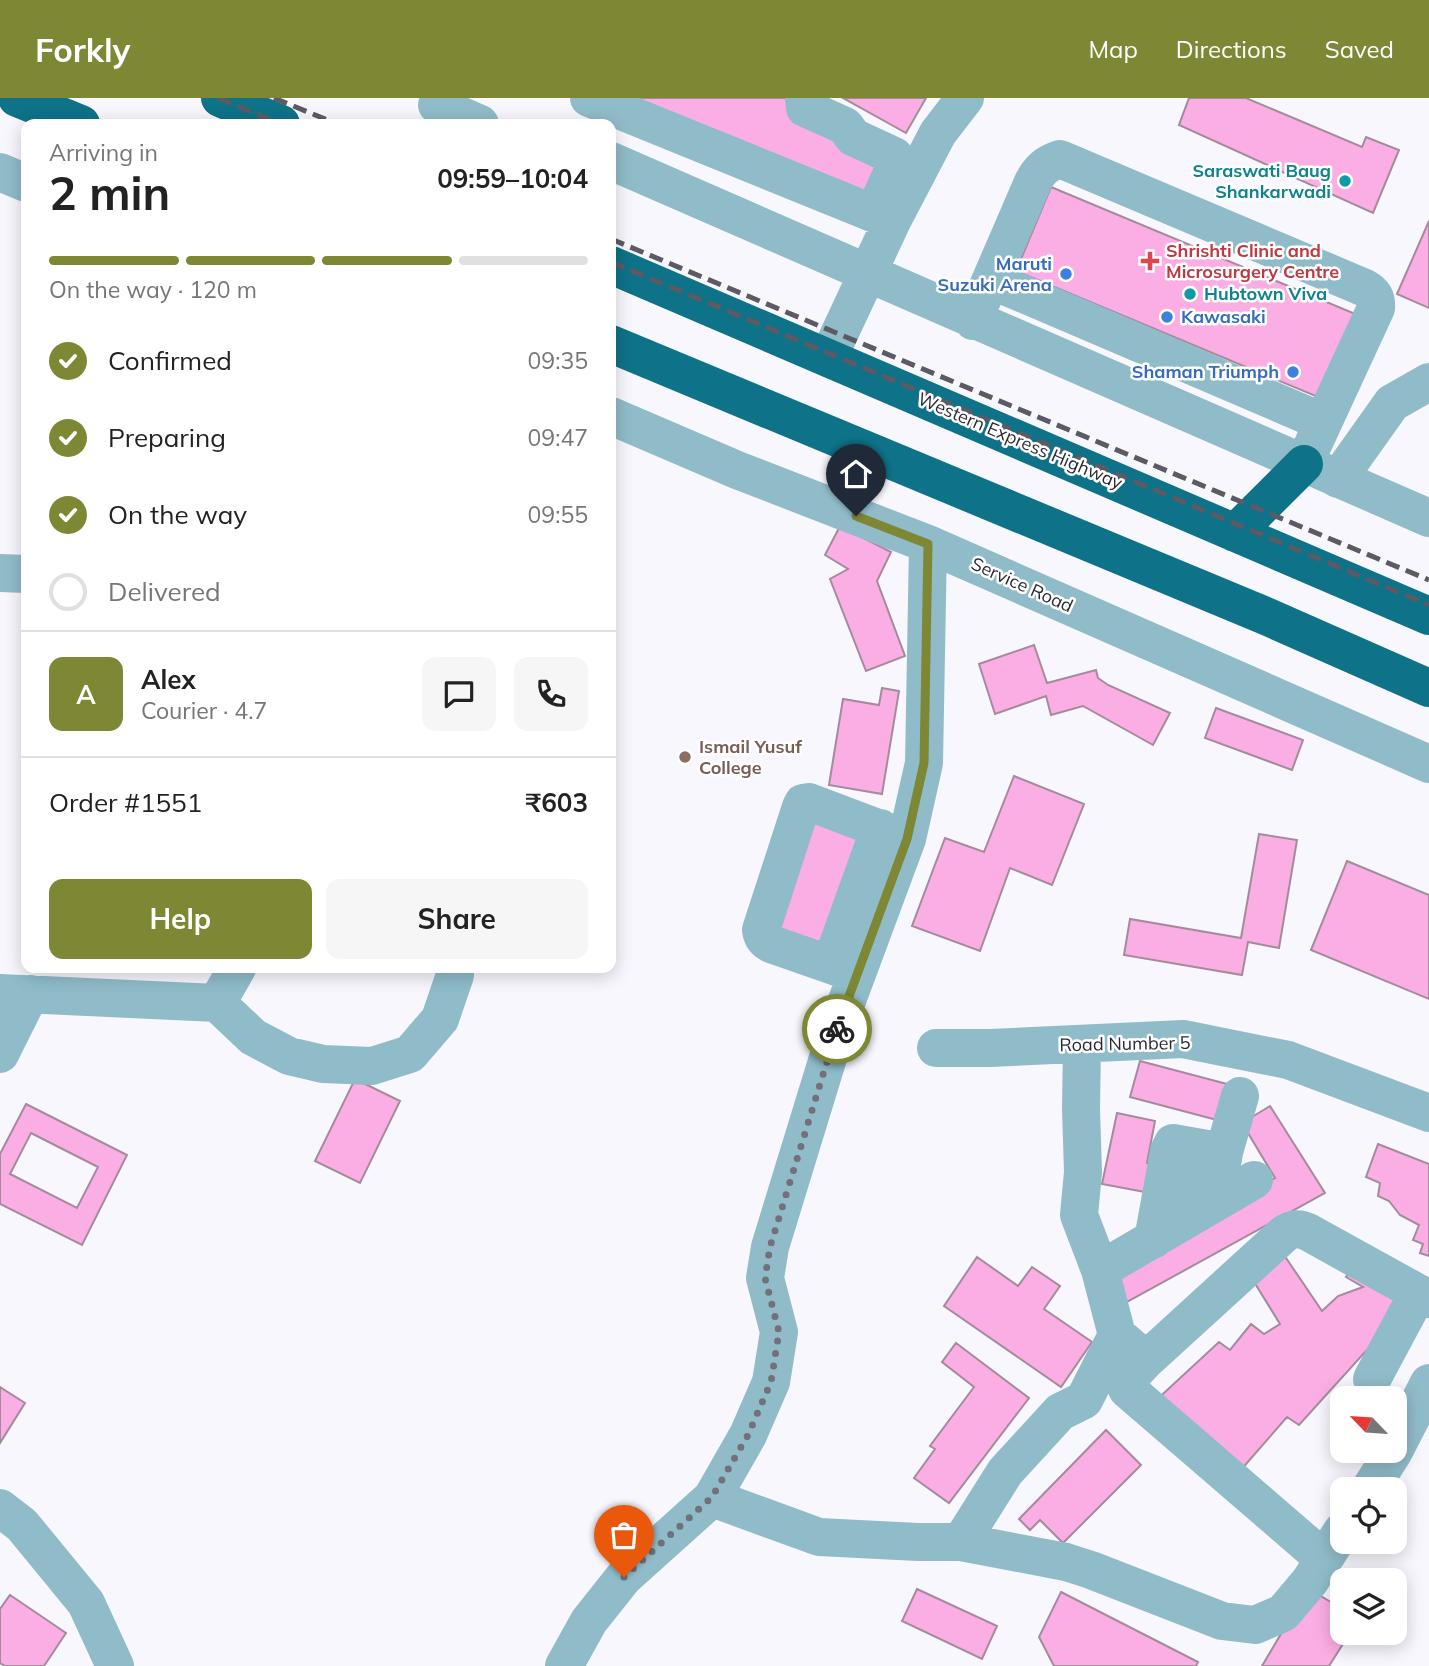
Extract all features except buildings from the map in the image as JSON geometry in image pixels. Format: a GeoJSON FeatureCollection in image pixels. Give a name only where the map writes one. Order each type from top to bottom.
{"type":"FeatureCollection","features":[{"type":"Feature","properties":{"kind":"highway"},"geometry":{"type":"LineString","coordinates":[[17,98],[69,119]]}},
{"type":"Feature","properties":{"kind":"highway"},"geometry":{"type":"LineString","coordinates":[[220,98],[269,119]]}},
{"type":"Feature","properties":{"kind":"highway","name":"Western Express Highway"},"geometry":{"type":"LineString","coordinates":[[616,267],[1429,616]]}},
{"type":"Feature","properties":{"kind":"highway"},"geometry":{"type":"LineString","coordinates":[[616,346],[1268,617],[1429,688]]}},
{"type":"Feature","properties":{"kind":"highway"},"geometry":{"type":"LineString","coordinates":[[1236,533],[1304,464]]}},
{"type":"Feature","properties":{"kind":"street"},"geometry":{"type":"LineString","coordinates":[[589,98],[883,217]]}},
{"type":"Feature","properties":{"kind":"street"},"geometry":{"type":"LineString","coordinates":[[804,98],[805,108],[845,126],[853,137],[894,156],[896,164],[867,274],[828,358]]}},
{"type":"Feature","properties":{"kind":"street"},"geometry":{"type":"LineString","coordinates":[[883,217],[937,133],[965,98]]}},
{"type":"Feature","properties":{"kind":"street"},"geometry":{"type":"LineString","coordinates":[[430,109],[463,119]]}},
{"type":"Feature","properties":{"kind":"street"},"geometry":{"type":"LineString","coordinates":[[974,321],[1033,182],[1047,163],[1060,159],[1365,288],[1374,295],[1376,308],[1304,464]]}},
{"type":"Feature","properties":{"kind":"street"},"geometry":{"type":"LineString","coordinates":[[616,163],[1429,518]]}},
{"type":"Feature","properties":{"kind":"street"},"geometry":{"type":"LineString","coordinates":[[0,172],[21,181]]}},
{"type":"Feature","properties":{"kind":"street"},"geometry":{"type":"LineString","coordinates":[[990,280],[1324,422]]}},
{"type":"Feature","properties":{"kind":"street"},"geometry":{"type":"LineString","coordinates":[[1338,479],[1392,403],[1429,382]]}},
{"type":"Feature","properties":{"kind":"street","name":"Service Road"},"geometry":{"type":"LineString","coordinates":[[616,418],[737,470],[928,544],[1429,764]]}},
{"type":"Feature","properties":{"kind":"street"},"geometry":{"type":"LineString","coordinates":[[564,1666],[589,1621],[624,1577],[712,1497],[748,1435],[771,1382],[779,1332],[765,1278],[770,1247],[839,1022],[844,969],[893,833],[924,763],[928,544]]}},
{"type":"Feature","properties":{"kind":"street"},"geometry":{"type":"LineString","coordinates":[[0,573],[21,574]]}},
{"type":"Feature","properties":{"kind":"street"},"geometry":{"type":"LineString","coordinates":[[844,969],[771,944],[762,935],[761,930],[801,807],[803,803],[809,802],[893,833]]}},
{"type":"Feature","properties":{"kind":"street"},"geometry":{"type":"LineString","coordinates":[[218,1003],[234,973]]}},
{"type":"Feature","properties":{"kind":"street"},"geometry":{"type":"LineString","coordinates":[[0,1054],[15,994],[218,1003],[253,1037],[289,1056],[323,1064],[372,1066],[410,1054],[440,1019],[455,973]]}},
{"type":"Feature","properties":{"kind":"street","name":"Road Number 5"},"geometry":{"type":"LineString","coordinates":[[936,1048],[1182,1040],[1288,1060],[1429,1113]]}},
{"type":"Feature","properties":{"kind":"street"},"geometry":{"type":"LineString","coordinates":[[1082,1044],[1083,1172],[1079,1215],[1100,1270],[1117,1335],[1146,1360]]}},
{"type":"Feature","properties":{"kind":"street"},"geometry":{"type":"LineString","coordinates":[[1153,1240],[1172,1143],[1224,1152],[1240,1096]]}},
{"type":"Feature","properties":{"kind":"street"},"geometry":{"type":"LineString","coordinates":[[1100,1270],[1254,1180]]}},
{"type":"Feature","properties":{"kind":"street"},"geometry":{"type":"LineString","coordinates":[[1330,1543],[1127,1389],[1126,1381],[1290,1230],[1301,1229],[1423,1296],[1372,1379]]}},
{"type":"Feature","properties":{"kind":"street"},"geometry":{"type":"LineString","coordinates":[[961,1542],[1005,1472],[1060,1412],[1084,1400],[1117,1335]]}},
{"type":"Feature","properties":{"kind":"street"},"geometry":{"type":"LineString","coordinates":[[1407,1425],[1429,1383]]}},
{"type":"Feature","properties":{"kind":"street"},"geometry":{"type":"LineString","coordinates":[[712,1497],[819,1537],[961,1542],[1066,1562],[1223,1622],[1255,1625],[1283,1613],[1310,1581],[1330,1550]]}},
{"type":"Feature","properties":{"kind":"street"},"geometry":{"type":"LineString","coordinates":[[0,1508],[22,1525],[86,1603],[115,1666]]}},
{"type":"Feature","properties":{"kind":"railway"},"geometry":{"type":"LineString","coordinates":[[218,98],[269,119]]}},
{"type":"Feature","properties":{"kind":"railway"},"geometry":{"type":"LineString","coordinates":[[274,98],[325,119]]}},
{"type":"Feature","properties":{"kind":"railway"},"geometry":{"type":"LineString","coordinates":[[616,241],[1429,580]]}},
{"type":"Feature","properties":{"kind":"railway"},"geometry":{"type":"LineString","coordinates":[[616,264],[1429,605]]}},
{"type":"Feature","properties":{"kind":"way so far"},"geometry":{"type":"LineString","coordinates":[[624,1577],[712,1497],[748,1435],[771,1382],[779,1332],[765,1278],[770,1247],[837,1029]]}},
{"type":"Feature","properties":{"kind":"place","name":"Saraswati Baug Shankarwadi"},"geometry":{"type":"Point","coordinates":[1345,181]}},
{"type":"Feature","properties":{"kind":"place","name":"Shrishti Clinic and Microsurgery Centre"},"geometry":{"type":"Point","coordinates":[1150,261]}},
{"type":"Feature","properties":{"kind":"place","name":"Maruti Suzuki Arena"},"geometry":{"type":"Point","coordinates":[1066,274]}},
{"type":"Feature","properties":{"kind":"place","name":"Hubtown Viva"},"geometry":{"type":"Point","coordinates":[1190,294]}},
{"type":"Feature","properties":{"kind":"place","name":"Kawasaki"},"geometry":{"type":"Point","coordinates":[1167,317]}},
{"type":"Feature","properties":{"kind":"place","name":"Shaman Triumph"},"geometry":{"type":"Point","coordinates":[1293,372]}},
{"type":"Feature","properties":{"kind":"place","name":"Ismail Yusuf College"},"geometry":{"type":"Point","coordinates":[685,757]}},
{"type":"Feature","properties":{"kind":"route"},"geometry":{"type":"LineString","coordinates":[[837,1029],[907,839],[924,763],[928,544],[856,516]]}}]}
